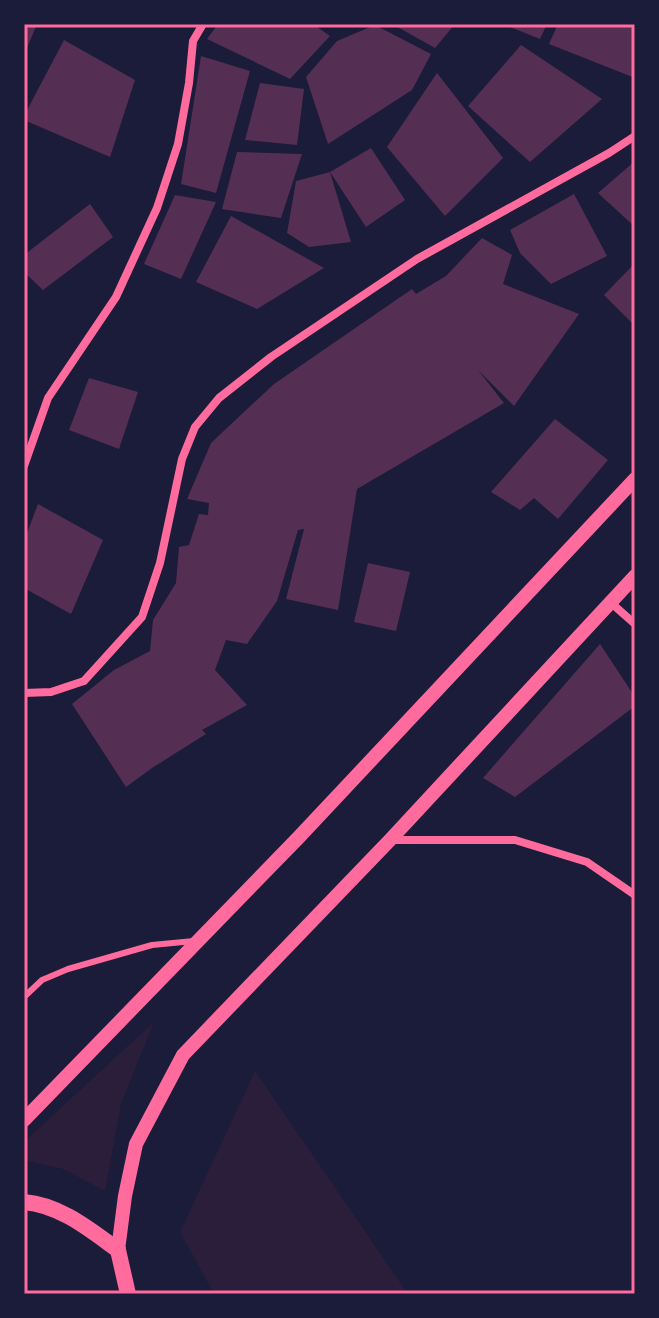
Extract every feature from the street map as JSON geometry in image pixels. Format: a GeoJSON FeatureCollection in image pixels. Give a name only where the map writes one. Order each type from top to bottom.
{"type":"FeatureCollection","features":[{"type":"Feature","properties":{"kind":"main road"},"geometry":{"type":"LineString","coordinates":[[24,1202],[66,1214],[118,1250],[128,1294]]}},
{"type":"Feature","properties":{"kind":"main road"},"geometry":{"type":"LineString","coordinates":[[118,1250],[118,1294]]}},
{"type":"Feature","properties":{"kind":"street"},"geometry":{"type":"LineString","coordinates":[[24,466],[48,398],[116,297],[157,208],[178,144],[193,41],[203,24]]}},
{"type":"Feature","properties":{"kind":"street"},"geometry":{"type":"LineString","coordinates":[[24,693],[51,692],[84,681],[142,617],[160,563],[182,459],[195,427],[219,398],[271,357],[417,259],[635,136]]}},
{"type":"Feature","properties":{"kind":"street"},"geometry":{"type":"LineString","coordinates":[[24,1120],[299,837],[635,479]]}},
{"type":"Feature","properties":{"kind":"street"},"geometry":{"type":"LineString","coordinates":[[118,1250],[136,1144],[183,1055],[390,840],[635,576]]}},
{"type":"Feature","properties":{"kind":"street"},"geometry":{"type":"LineString","coordinates":[[610,602],[635,624]]}},
{"type":"Feature","properties":{"kind":"street"},"geometry":{"type":"LineString","coordinates":[[390,840],[515,840],[587,862],[635,895]]}},
{"type":"Feature","properties":{"kind":"lane"},"geometry":{"type":"LineString","coordinates":[[24,997],[42,980],[68,969],[152,945],[198,941]]}},
{"type":"Feature","properties":{"kind":"shaded area"},"geometry":{"type":"Polygon","coordinates":[[[154,1022],[121,1104],[105,1191],[63,1169],[24,1160],[24,1142],[154,1022]]]}},
{"type":"Feature","properties":{"kind":"shaded area"},"geometry":{"type":"Polygon","coordinates":[[[255,1071],[407,1294],[214,1294],[180,1232],[255,1071]]]}},
{"type":"Feature","properties":{"kind":"building"},"geometry":{"type":"Polygon","coordinates":[[[24,24],[37,24],[27,48],[24,47],[24,24]]]}},
{"type":"Feature","properties":{"kind":"building"},"geometry":{"type":"Polygon","coordinates":[[[218,24],[313,24],[330,36],[290,79],[207,39],[218,24]]]}},
{"type":"Feature","properties":{"kind":"building"},"geometry":{"type":"Polygon","coordinates":[[[392,24],[455,24],[435,48],[392,24]]]}},
{"type":"Feature","properties":{"kind":"building"},"geometry":{"type":"Polygon","coordinates":[[[502,24],[547,24],[540,39],[502,24]]]}},
{"type":"Feature","properties":{"kind":"building"},"geometry":{"type":"Polygon","coordinates":[[[558,24],[635,24],[635,78],[549,44],[558,24]]]}},
{"type":"Feature","properties":{"kind":"building"},"geometry":{"type":"Polygon","coordinates":[[[375,25],[431,54],[412,90],[328,144],[306,77],[337,41],[375,25]]]}},
{"type":"Feature","properties":{"kind":"building"},"geometry":{"type":"Polygon","coordinates":[[[64,40],[135,80],[110,157],[24,120],[64,40]]]}},
{"type":"Feature","properties":{"kind":"building"},"geometry":{"type":"Polygon","coordinates":[[[521,45],[602,99],[530,162],[468,106],[521,45]]]}},
{"type":"Feature","properties":{"kind":"building"},"geometry":{"type":"Polygon","coordinates":[[[201,56],[250,71],[216,193],[181,184],[201,56]]]}},
{"type":"Feature","properties":{"kind":"building"},"geometry":{"type":"Polygon","coordinates":[[[437,73],[503,158],[445,216],[387,147],[437,73]]]}},
{"type":"Feature","properties":{"kind":"building"},"geometry":{"type":"Polygon","coordinates":[[[260,83],[304,89],[297,145],[245,140],[260,83]]]}},
{"type":"Feature","properties":{"kind":"building"},"geometry":{"type":"Polygon","coordinates":[[[371,148],[405,200],[366,227],[330,172],[371,148]]]}},
{"type":"Feature","properties":{"kind":"building"},"geometry":{"type":"Polygon","coordinates":[[[237,152],[302,154],[281,218],[222,209],[237,152]]]}},
{"type":"Feature","properties":{"kind":"building"},"geometry":{"type":"Polygon","coordinates":[[[635,161],[635,227],[598,193],[635,161]]]}},
{"type":"Feature","properties":{"kind":"building"},"geometry":{"type":"Polygon","coordinates":[[[330,172],[351,242],[309,247],[287,233],[296,181],[330,172]]]}},
{"type":"Feature","properties":{"kind":"building"},"geometry":{"type":"Polygon","coordinates":[[[574,194],[607,256],[551,284],[520,253],[510,230],[574,194]]]}},
{"type":"Feature","properties":{"kind":"building"},"geometry":{"type":"Polygon","coordinates":[[[175,195],[216,202],[181,279],[144,264],[175,195]]]}},
{"type":"Feature","properties":{"kind":"building"},"geometry":{"type":"Polygon","coordinates":[[[90,204],[113,237],[43,290],[24,272],[24,255],[90,204]]]}},
{"type":"Feature","properties":{"kind":"building"},"geometry":{"type":"Polygon","coordinates":[[[231,216],[324,268],[257,309],[196,282],[231,216]]]}},
{"type":"Feature","properties":{"kind":"building"},"geometry":{"type":"Polygon","coordinates":[[[482,238],[512,255],[503,284],[579,314],[514,406],[478,370],[504,403],[357,489],[338,610],[286,599],[304,529],[298,530],[277,601],[247,644],[226,640],[215,670],[247,705],[202,730],[206,734],[126,787],[72,704],[114,670],[150,651],[153,620],[176,583],[179,547],[189,545],[199,514],[208,515],[209,503],[187,499],[211,443],[274,384],[412,289],[416,294],[446,276],[482,238]]]}},
{"type":"Feature","properties":{"kind":"building"},"geometry":{"type":"Polygon","coordinates":[[[635,263],[635,326],[604,295],[635,263]]]}},
{"type":"Feature","properties":{"kind":"building"},"geometry":{"type":"Polygon","coordinates":[[[89,378],[138,392],[119,449],[69,430],[89,378]]]}},
{"type":"Feature","properties":{"kind":"building"},"geometry":{"type":"Polygon","coordinates":[[[555,419],[608,460],[558,519],[534,498],[520,510],[491,492],[555,419]]]}},
{"type":"Feature","properties":{"kind":"building"},"geometry":{"type":"Polygon","coordinates":[[[38,504],[103,540],[71,614],[24,588],[24,541],[38,504]]]}},
{"type":"Feature","properties":{"kind":"building"},"geometry":{"type":"Polygon","coordinates":[[[368,563],[410,572],[396,631],[354,622],[368,563]]]}},
{"type":"Feature","properties":{"kind":"building"},"geometry":{"type":"Polygon","coordinates":[[[600,644],[635,697],[635,706],[515,797],[483,778],[600,644]]]}}]}
